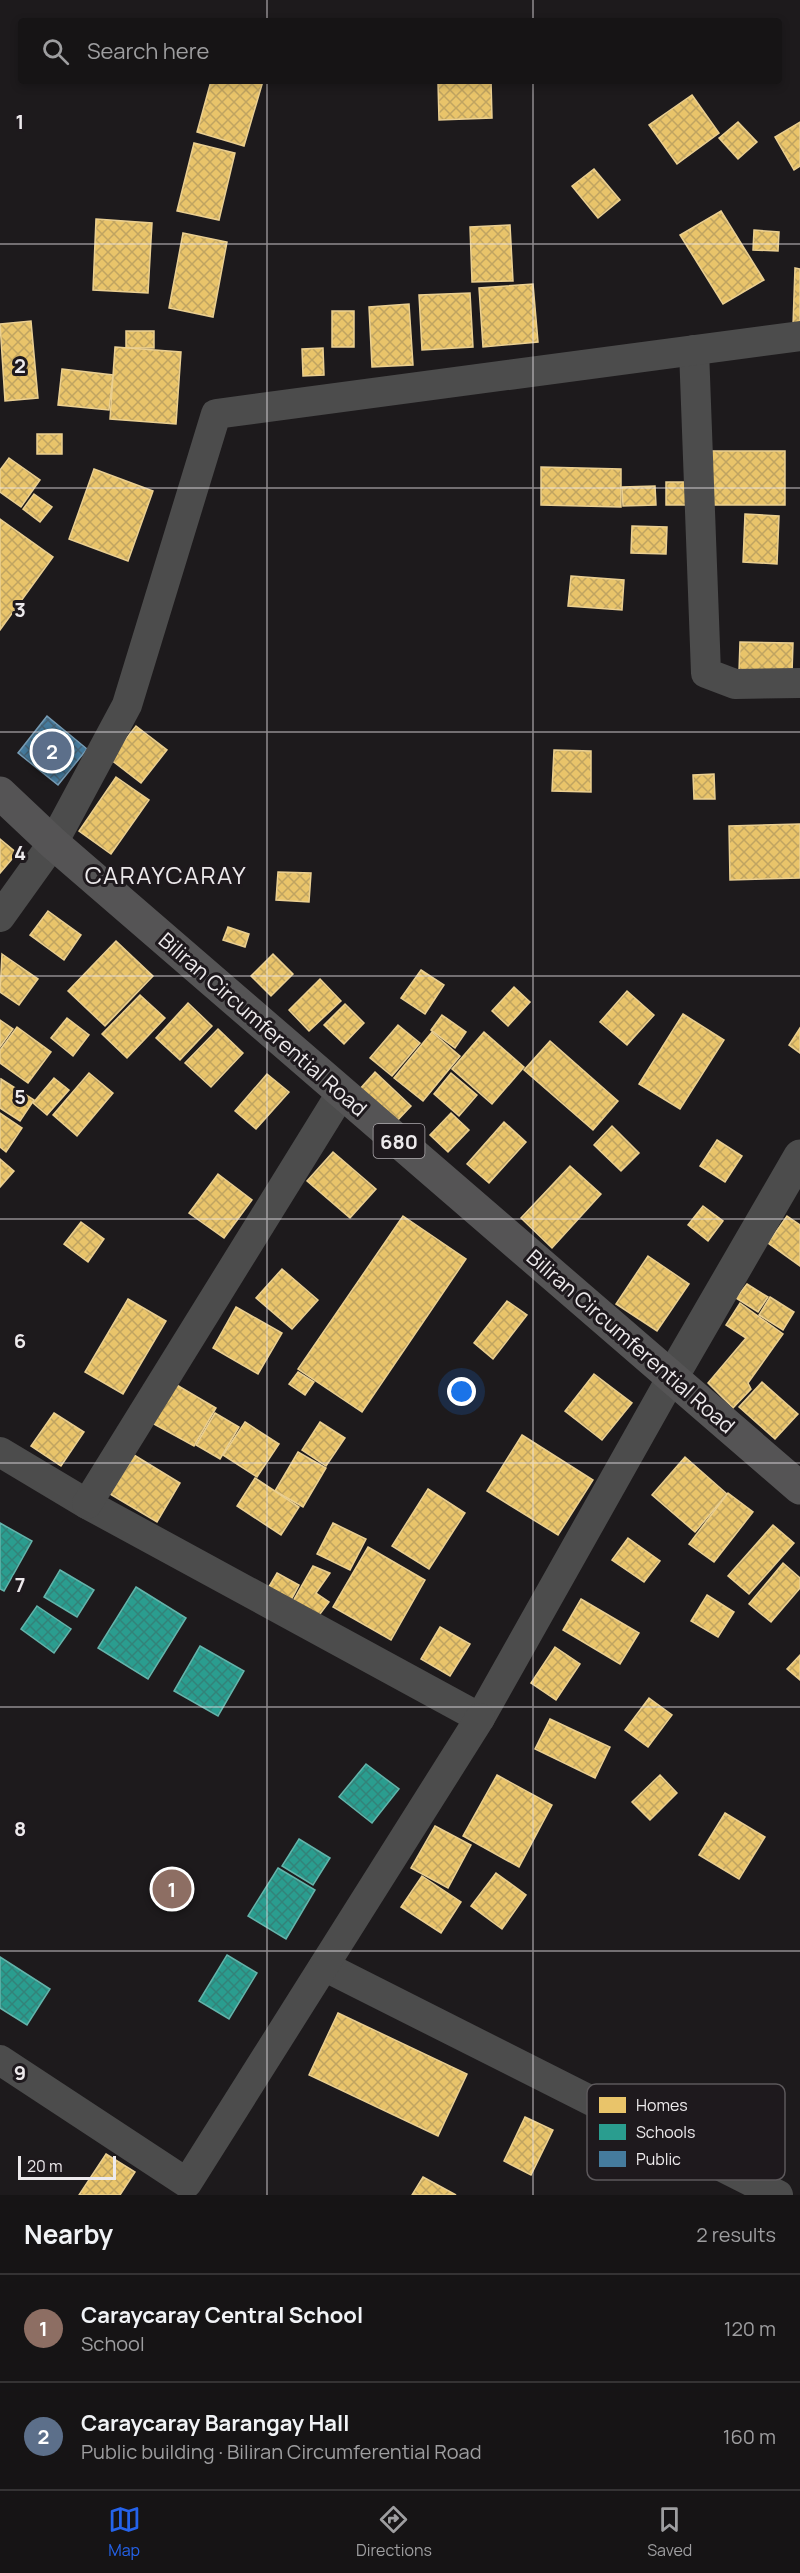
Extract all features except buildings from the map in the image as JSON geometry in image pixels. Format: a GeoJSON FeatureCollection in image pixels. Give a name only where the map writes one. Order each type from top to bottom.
{"type":"FeatureCollection","features":[{"type":"Feature","properties":{"kind":"main road","name":"Biliran Circumferential Road"},"geometry":{"type":"LineString","coordinates":[[0,793],[53,843],[800,1488]]}},
{"type":"Feature","properties":{"kind":"street"},"geometry":{"type":"LineString","coordinates":[[0,917],[53,843],[127,705],[216,414],[800,336]]}},
{"type":"Feature","properties":{"kind":"street"},"geometry":{"type":"LineString","coordinates":[[694,350],[706,673],[735,684],[800,683]]}},
{"type":"Feature","properties":{"kind":"street"},"geometry":{"type":"LineString","coordinates":[[87,1504],[342,1092]]}},
{"type":"Feature","properties":{"kind":"street"},"geometry":{"type":"LineString","coordinates":[[0,2060],[180,2189],[480,1718],[672,1377],[800,1156]]}},
{"type":"Feature","properties":{"kind":"street"},"geometry":{"type":"LineString","coordinates":[[0,1452],[87,1504],[480,1718]]}},
{"type":"Feature","properties":{"kind":"street"},"geometry":{"type":"LineString","coordinates":[[324,1966],[587,2099]]}},
{"type":"Feature","properties":{"kind":"street"},"geometry":{"type":"LineString","coordinates":[[748,2180],[778,2195]]}},
{"type":"Feature","properties":{"kind":"place","name":"Caraycaray Barangay Hall"},"geometry":{"type":"Point","coordinates":[52,751]}},
{"type":"Feature","properties":{"kind":"place","name":"Caraycaray Central School"},"geometry":{"type":"Point","coordinates":[172,1889]}},
{"type":"Feature","properties":{"kind":"district","name":"CARAYCARAY"},"geometry":{"type":"Point","coordinates":[166,874]}}]}
